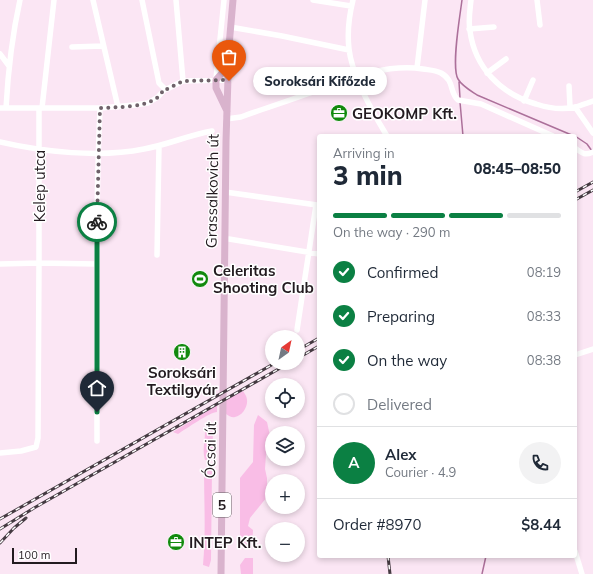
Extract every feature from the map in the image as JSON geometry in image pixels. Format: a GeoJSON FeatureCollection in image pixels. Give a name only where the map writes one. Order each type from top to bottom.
{"type":"FeatureCollection","features":[{"type":"Feature","properties":{"kind":"main road","name":"Grassalkovich út"},"geometry":{"type":"LineString","coordinates":[[224,350],[226,119],[229,81],[230,27],[233,0]]}},
{"type":"Feature","properties":{"kind":"main road"},"geometry":{"type":"LineString","coordinates":[[227,111],[216,88],[216,80],[222,73],[229,46]]}},
{"type":"Feature","properties":{"kind":"main road","name":"Ócsai út"},"geometry":{"type":"LineString","coordinates":[[220,574],[224,350]]}},
{"type":"Feature","properties":{"kind":"street"},"geometry":{"type":"LineString","coordinates":[[20,0],[3,108],[118,107],[148,102],[158,97],[164,89],[183,81],[229,81]]}},
{"type":"Feature","properties":{"kind":"street","name":"Kelep utca"},"geometry":{"type":"LineString","coordinates":[[0,453],[21,451],[36,447],[38,438],[40,263],[38,150],[40,108],[54,0]]}},
{"type":"Feature","properties":{"kind":"street"},"geometry":{"type":"LineString","coordinates":[[93,0],[118,107]]}},
{"type":"Feature","properties":{"kind":"street"},"geometry":{"type":"LineString","coordinates":[[142,0],[159,83],[164,89]]}},
{"type":"Feature","properties":{"kind":"street"},"geometry":{"type":"LineString","coordinates":[[176,0],[183,81]]}},
{"type":"Feature","properties":{"kind":"street"},"geometry":{"type":"LineString","coordinates":[[216,80],[224,0]]}},
{"type":"Feature","properties":{"kind":"street"},"geometry":{"type":"LineString","coordinates":[[313,0],[352,3],[348,27],[349,50],[357,76],[369,104],[386,134]]}},
{"type":"Feature","properties":{"kind":"street"},"geometry":{"type":"LineString","coordinates":[[417,68],[425,0]]}},
{"type":"Feature","properties":{"kind":"street"},"geometry":{"type":"LineString","coordinates":[[471,0],[469,29],[475,50],[487,73],[501,87],[524,101],[546,107],[573,107],[593,101]]}},
{"type":"Feature","properties":{"kind":"street"},"geometry":{"type":"LineString","coordinates":[[537,0],[540,25]]}},
{"type":"Feature","properties":{"kind":"street"},"geometry":{"type":"LineString","coordinates":[[230,27],[349,50]]}},
{"type":"Feature","properties":{"kind":"street"},"geometry":{"type":"LineString","coordinates":[[469,29],[494,27]]}},
{"type":"Feature","properties":{"kind":"street"},"geometry":{"type":"LineString","coordinates":[[72,47],[103,46]]}},
{"type":"Feature","properties":{"kind":"street"},"geometry":{"type":"LineString","coordinates":[[0,54],[9,66]]}},
{"type":"Feature","properties":{"kind":"street"},"geometry":{"type":"LineString","coordinates":[[487,73],[506,59]]}},
{"type":"Feature","properties":{"kind":"street"},"geometry":{"type":"LineString","coordinates":[[226,119],[241,117],[357,76],[407,67],[433,70],[441,73],[451,84],[453,93],[458,100],[481,104],[548,134]]}},
{"type":"Feature","properties":{"kind":"street"},"geometry":{"type":"LineString","coordinates":[[524,101],[533,80]]}},
{"type":"Feature","properties":{"kind":"street"},"geometry":{"type":"LineString","coordinates":[[569,86],[573,107],[593,134]]}},
{"type":"Feature","properties":{"kind":"street"},"geometry":{"type":"LineString","coordinates":[[97,440],[98,310],[96,264],[100,108]]}},
{"type":"Feature","properties":{"kind":"street"},"geometry":{"type":"LineString","coordinates":[[0,142],[38,150],[127,152],[159,146],[212,131]]}},
{"type":"Feature","properties":{"kind":"street"},"geometry":{"type":"LineString","coordinates":[[157,255],[159,146]]}},
{"type":"Feature","properties":{"kind":"street"},"geometry":{"type":"LineString","coordinates":[[577,150],[583,154],[590,153]]}},
{"type":"Feature","properties":{"kind":"street"},"geometry":{"type":"LineString","coordinates":[[225,192],[317,205],[308,252],[297,330]]}},
{"type":"Feature","properties":{"kind":"street"},"geometry":{"type":"LineString","coordinates":[[229,239],[317,254]]}},
{"type":"Feature","properties":{"kind":"street"},"geometry":{"type":"LineString","coordinates":[[0,264],[96,264]]}},
{"type":"Feature","properties":{"kind":"street"},"geometry":{"type":"LineString","coordinates":[[577,354],[593,349]]}},
{"type":"Feature","properties":{"kind":"street"},"geometry":{"type":"LineString","coordinates":[[577,558],[582,574]]}},
{"type":"Feature","properties":{"kind":"shaded area"},"geometry":{"type":"Polygon","coordinates":[[[243,391],[247,400],[247,405],[244,411],[238,416],[230,417],[226,414],[226,400],[243,391]]]}},
{"type":"Feature","properties":{"kind":"shaded area"},"geometry":{"type":"Polygon","coordinates":[[[217,405],[217,412],[178,434],[173,432],[217,405]]]}},
{"type":"Feature","properties":{"kind":"shaded area"},"geometry":{"type":"Polygon","coordinates":[[[258,415],[267,422],[268,426],[265,426],[265,499],[250,518],[248,526],[253,530],[252,549],[240,546],[240,478],[253,462],[254,425],[258,415]]]}},
{"type":"Feature","properties":{"kind":"shaded area"},"geometry":{"type":"Polygon","coordinates":[[[211,428],[213,432],[212,459],[205,460],[205,432],[211,428]]]}},
{"type":"Feature","properties":{"kind":"shaded area"},"geometry":{"type":"Polygon","coordinates":[[[204,469],[212,469],[211,560],[209,567],[203,565],[205,529],[204,469]]]}},
{"type":"Feature","properties":{"kind":"shaded area"},"geometry":{"type":"Polygon","coordinates":[[[245,558],[253,558],[253,574],[241,574],[240,565],[245,558]]]}},
{"type":"Feature","properties":{"kind":"waterway"},"geometry":{"type":"LineString","coordinates":[[462,0],[455,64],[456,73],[460,82],[477,95],[569,134]]}},
{"type":"Feature","properties":{"kind":"waterway"},"geometry":{"type":"LineString","coordinates":[[459,82],[460,98]]}},
{"type":"Feature","properties":{"kind":"waterway"},"geometry":{"type":"LineString","coordinates":[[460,102],[463,134]]}},
{"type":"Feature","properties":{"kind":"waterway"},"geometry":{"type":"LineString","coordinates":[[577,137],[587,144],[592,151]]}},
{"type":"Feature","properties":{"kind":"waterway"},"geometry":{"type":"LineString","coordinates":[[482,574],[486,558]]}},
{"type":"Feature","properties":{"kind":"railway"},"geometry":{"type":"LineString","coordinates":[[577,191],[593,182]]}},
{"type":"Feature","properties":{"kind":"railway"},"geometry":{"type":"LineString","coordinates":[[577,199],[593,190]]}},
{"type":"Feature","properties":{"kind":"railway"},"geometry":{"type":"LineString","coordinates":[[305,346],[317,339]]}},
{"type":"Feature","properties":{"kind":"railway"},"geometry":{"type":"LineString","coordinates":[[305,354],[317,347]]}},
{"type":"Feature","properties":{"kind":"railway"},"geometry":{"type":"LineString","coordinates":[[0,519],[265,369]]}},
{"type":"Feature","properties":{"kind":"railway"},"geometry":{"type":"LineString","coordinates":[[0,529],[34,508],[277,370]]}},
{"type":"Feature","properties":{"kind":"railway"},"geometry":{"type":"LineString","coordinates":[[0,543],[26,518]]}},
{"type":"Feature","properties":{"kind":"railway"},"geometry":{"type":"LineString","coordinates":[[388,558],[390,574]]}},
{"type":"Feature","properties":{"kind":"way so far"},"geometry":{"type":"LineString","coordinates":[[97,222],[100,108],[135,105],[148,102],[158,97],[164,89],[183,81],[229,81]]}},
{"type":"Feature","properties":{"kind":"place","name":"Soroksári Kifőzde"},"geometry":{"type":"Point","coordinates":[229,81]}},
{"type":"Feature","properties":{"kind":"place","name":"GEOKOMP Kft."},"geometry":{"type":"Point","coordinates":[339,113]}},
{"type":"Feature","properties":{"kind":"place","name":"Celeritas Shooting Club"},"geometry":{"type":"Point","coordinates":[200,279]}},
{"type":"Feature","properties":{"kind":"place","name":"Soroksári Textilgyár"},"geometry":{"type":"Point","coordinates":[182,352]}},
{"type":"Feature","properties":{"kind":"place","name":"INTEP Kft."},"geometry":{"type":"Point","coordinates":[176,542]}},
{"type":"Feature","properties":{"kind":"route"},"geometry":{"type":"LineString","coordinates":[[97,222],[97,412]]}}]}
